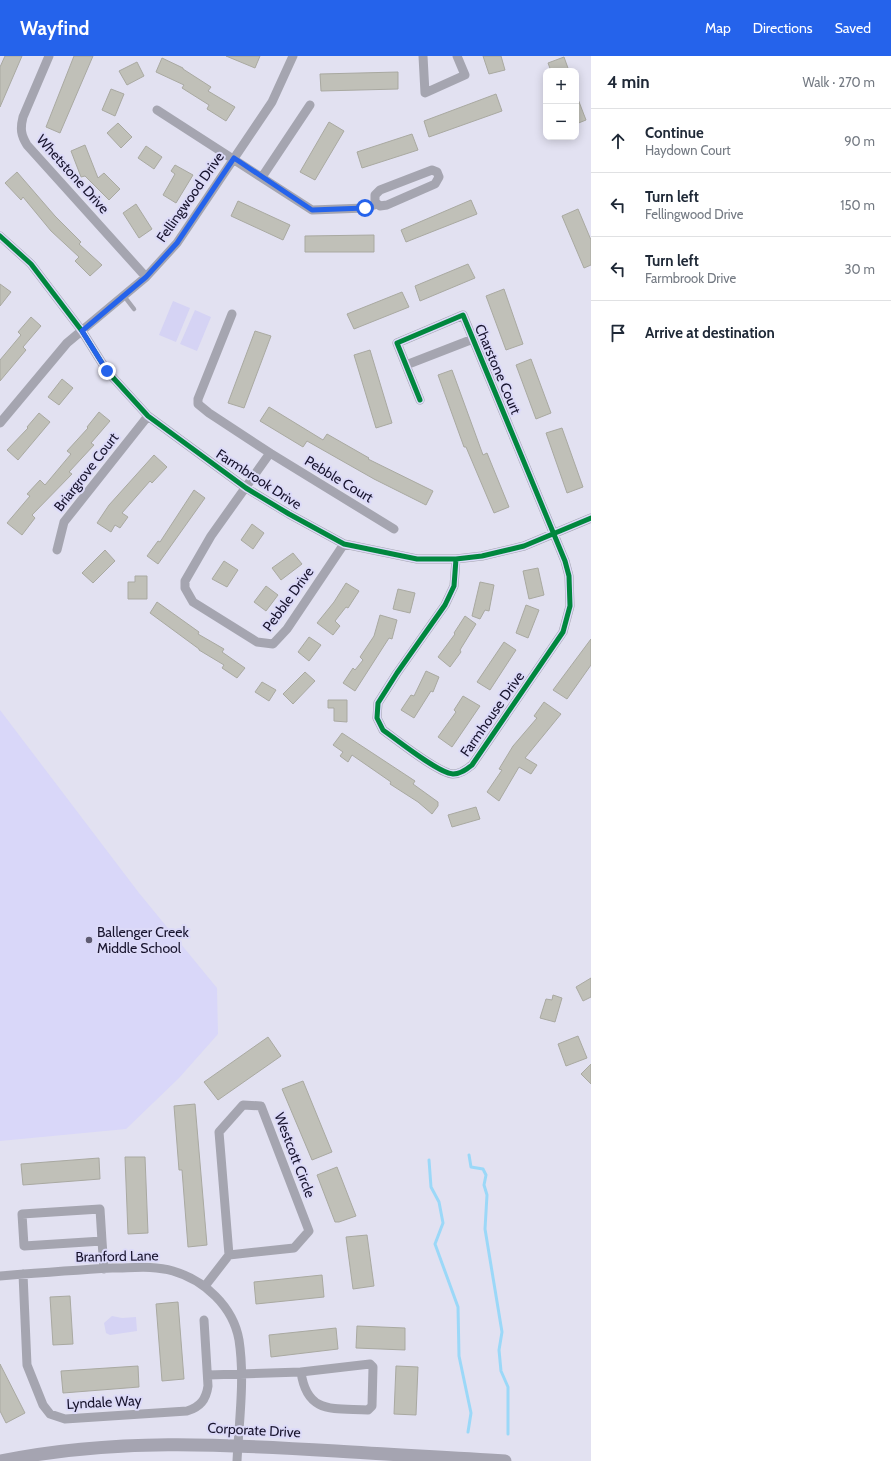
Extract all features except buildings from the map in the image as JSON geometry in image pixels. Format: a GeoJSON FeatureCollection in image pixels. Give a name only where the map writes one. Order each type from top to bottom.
{"type":"FeatureCollection","features":[{"type":"Feature","properties":{"kind":"street","name":"Whetstone Drive"},"geometry":{"type":"LineString","coordinates":[[49,56],[23,117],[21,127],[22,136],[27,145],[146,277]]}},
{"type":"Feature","properties":{"kind":"street","name":"Fellingwood Drive"},"geometry":{"type":"LineString","coordinates":[[0,423],[67,344],[146,277],[177,243],[272,102],[293,56]]}},
{"type":"Feature","properties":{"kind":"street"},"geometry":{"type":"LineString","coordinates":[[423,56],[425,93],[466,75],[457,56]]}},
{"type":"Feature","properties":{"kind":"street"},"geometry":{"type":"LineString","coordinates":[[262,177],[310,105]]}},
{"type":"Feature","properties":{"kind":"street"},"geometry":{"type":"LineString","coordinates":[[157,110],[234,158],[312,210],[365,208],[377,204],[387,206],[435,184],[438,180],[438,175],[434,171],[429,170],[380,190],[375,198],[377,204]]}},
{"type":"Feature","properties":{"kind":"street","name":"Farmbrook Drive"},"geometry":{"type":"LineString","coordinates":[[1,239],[31,264],[82,331],[107,371],[148,416],[246,488],[289,514],[344,544],[417,559],[456,559],[482,556],[524,546],[591,518]]}},
{"type":"Feature","properties":{"kind":"street","name":"Pebble Court"},"geometry":{"type":"LineString","coordinates":[[232,314],[198,398],[198,404],[209,413],[270,453],[394,529]]}},
{"type":"Feature","properties":{"kind":"street","name":"Charstone Court"},"geometry":{"type":"LineString","coordinates":[[420,400],[397,343],[463,315],[554,534]]}},
{"type":"Feature","properties":{"kind":"street","name":"Charstone Court"},"geometry":{"type":"LineString","coordinates":[[406,365],[473,339]]}},
{"type":"Feature","properties":{"kind":"street","name":"Briargrove Court"},"geometry":{"type":"LineString","coordinates":[[57,550],[64,522],[148,416]]}},
{"type":"Feature","properties":{"kind":"street"},"geometry":{"type":"LineString","coordinates":[[246,488],[270,453]]}},
{"type":"Feature","properties":{"kind":"street","name":"Pebble Drive"},"geometry":{"type":"LineString","coordinates":[[246,488],[211,536],[185,581],[185,588],[192,602],[252,640],[273,644],[287,629],[344,544]]}},
{"type":"Feature","properties":{"kind":"street","name":"Farmhouse Drive"},"geometry":{"type":"LineString","coordinates":[[456,559],[454,586],[445,605],[397,673],[378,704],[376,711],[378,723],[383,730],[432,764],[452,774],[459,773],[472,765],[563,632],[570,606],[569,576],[565,560],[554,534]]}},
{"type":"Feature","properties":{"kind":"street","name":"Westcott Circle"},"geometry":{"type":"LineString","coordinates":[[243,1105],[261,1106],[309,1230],[294,1248],[229,1255],[219,1132],[243,1105]]}},
{"type":"Feature","properties":{"kind":"street"},"geometry":{"type":"LineString","coordinates":[[102,1241],[24,1246],[22,1214],[100,1209],[104,1269]]}},
{"type":"Feature","properties":{"kind":"street"},"geometry":{"type":"LineString","coordinates":[[205,1286],[229,1255]]}},
{"type":"Feature","properties":{"kind":"street","name":"Branford Lane"},"geometry":{"type":"LineString","coordinates":[[0,1276],[104,1269],[160,1268],[183,1275],[205,1286],[222,1302],[235,1325],[240,1353],[241,1375],[237,1461]]}},
{"type":"Feature","properties":{"kind":"street","name":"Lyndale Way"},"geometry":{"type":"LineString","coordinates":[[23,1274],[27,1365],[43,1405],[50,1414],[65,1419],[187,1411],[196,1408],[206,1395],[208,1375],[204,1320]]}},
{"type":"Feature","properties":{"kind":"street"},"geometry":{"type":"LineString","coordinates":[[208,1375],[301,1372],[370,1364],[373,1367],[372,1406],[368,1410],[328,1408],[317,1404],[309,1398],[303,1388],[301,1372]]}},
{"type":"Feature","properties":{"kind":"street","name":"Corporate Drive"},"geometry":{"type":"LineString","coordinates":[[1,1461],[71,1450],[132,1445],[238,1444],[506,1461]]}},
{"type":"Feature","properties":{"kind":"lane"},"geometry":{"type":"LineString","coordinates":[[124,296],[134,309]]}},
{"type":"Feature","properties":{"kind":"shaded area"},"geometry":{"type":"Polygon","coordinates":[[[173,301],[190,308],[176,342],[159,335],[173,301]]]}},
{"type":"Feature","properties":{"kind":"shaded area"},"geometry":{"type":"Polygon","coordinates":[[[195,310],[211,317],[197,351],[180,344],[195,310]]]}},
{"type":"Feature","properties":{"kind":"shaded area","name":"Ballenger Creek Middle School"},"geometry":{"type":"Polygon","coordinates":[[[0,710],[139,893],[217,988],[218,1034],[179,1078],[126,1129],[0,1141],[0,710]]]}},
{"type":"Feature","properties":{"kind":"shaded area"},"geometry":{"type":"Polygon","coordinates":[[[112,1316],[122,1318],[136,1317],[137,1331],[110,1335],[106,1333],[104,1323],[112,1316]]]}},
{"type":"Feature","properties":{"kind":"waterway"},"geometry":{"type":"LineString","coordinates":[[469,1155],[471,1167],[483,1169],[486,1175],[484,1185],[487,1195],[485,1229],[502,1332],[499,1350],[501,1371],[508,1387],[508,1434]]}},
{"type":"Feature","properties":{"kind":"waterway"},"geometry":{"type":"LineString","coordinates":[[429,1160],[431,1187],[439,1202],[443,1223],[435,1244],[458,1307],[459,1356],[471,1413],[468,1432]]}},
{"type":"Feature","properties":{"kind":"cycle path"},"geometry":{"type":"LineString","coordinates":[[0,236],[31,264],[82,331],[107,371],[148,416],[246,488],[289,514],[344,544],[417,559],[456,559],[482,556],[524,546],[591,518]]}},
{"type":"Feature","properties":{"kind":"cycle path"},"geometry":{"type":"LineString","coordinates":[[420,400],[397,343],[463,315],[565,561],[569,576],[570,606],[563,632],[472,765],[466,770],[453,774],[438,768],[407,748],[383,730],[377,718],[378,703],[397,673],[445,605],[454,586],[456,559]]}},
{"type":"Feature","properties":{"kind":"place","name":"Ballenger Creek Middle School"},"geometry":{"type":"Point","coordinates":[89,940]}},
{"type":"Feature","properties":{"kind":"route"},"geometry":{"type":"LineString","coordinates":[[107,371],[82,331],[146,277],[177,243],[234,158],[312,210],[365,208]]}}]}
